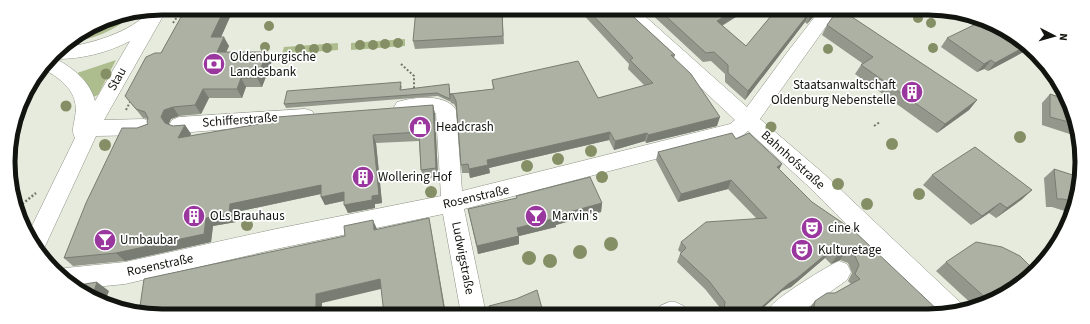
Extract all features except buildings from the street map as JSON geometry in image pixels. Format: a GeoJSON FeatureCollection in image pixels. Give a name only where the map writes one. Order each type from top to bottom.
{"type":"FeatureCollection","features":[{"type":"Feature","properties":{"kind":"street"},"geometry":{"type":"LineString","coordinates":[[62,54],[101,47],[136,30],[154,15]]}},
{"type":"Feature","properties":{"kind":"street","name":"Stau"},"geometry":{"type":"LineString","coordinates":[[36,238],[78,150],[154,15]]}},
{"type":"Feature","properties":{"kind":"street","name":"Bahnhofstraße"},"geometry":{"type":"LineString","coordinates":[[633,15],[816,180],[949,308]]}},
{"type":"Feature","properties":{"kind":"street","name":"Rosenstraße"},"geometry":{"type":"LineString","coordinates":[[71,278],[125,273],[276,239],[452,203],[609,164],[736,130],[748,120],[825,15]]}},
{"type":"Feature","properties":{"kind":"street","name":"Stau"},"geometry":{"type":"LineString","coordinates":[[51,65],[67,74],[84,93],[86,106],[78,150]]}},
{"type":"Feature","properties":{"kind":"street"},"geometry":{"type":"LineString","coordinates":[[383,109],[438,105],[446,110],[452,203]]}},
{"type":"Feature","properties":{"kind":"street","name":"Schifferstraße"},"geometry":{"type":"LineString","coordinates":[[179,124],[320,114]]}},
{"type":"Feature","properties":{"kind":"street"},"geometry":{"type":"LineString","coordinates":[[90,128],[144,127]]}},
{"type":"Feature","properties":{"kind":"street","name":"Ludwigstraße"},"geometry":{"type":"LineString","coordinates":[[452,203],[473,309]]}},
{"type":"Feature","properties":{"kind":"street"},"geometry":{"type":"LineString","coordinates":[[786,309],[839,272]]}},
{"type":"Feature","properties":{"kind":"path"},"geometry":{"type":"LineString","coordinates":[[401,64],[414,76],[415,107]]}},
{"type":"Feature","properties":{"kind":"path"},"geometry":{"type":"LineString","coordinates":[[118,128],[134,94]]}},
{"type":"Feature","properties":{"kind":"path"},"geometry":{"type":"LineString","coordinates":[[850,99],[856,103]]}},
{"type":"Feature","properties":{"kind":"path"},"geometry":{"type":"LineString","coordinates":[[874,126],[880,122]]}},
{"type":"Feature","properties":{"kind":"path"},"geometry":{"type":"LineString","coordinates":[[21,204],[38,191]]}},
{"type":"Feature","properties":{"kind":"green space"},"geometry":{"type":"Polygon","coordinates":[[[126,19],[112,30],[79,40],[97,30],[126,19]]]}},
{"type":"Feature","properties":{"kind":"green space"},"geometry":{"type":"Polygon","coordinates":[[[405,39],[405,46],[351,50],[351,43],[405,39]]]}},
{"type":"Feature","properties":{"kind":"green space"},"geometry":{"type":"Polygon","coordinates":[[[338,43],[338,50],[282,54],[284,47],[338,43]]]}},
{"type":"Feature","properties":{"kind":"green space"},"geometry":{"type":"Polygon","coordinates":[[[116,60],[98,95],[93,97],[77,73],[116,60]]]}},
{"type":"Feature","properties":{"kind":"place","name":"Oldenburgische Landesbank"},"geometry":{"type":"Point","coordinates":[214,64]}},
{"type":"Feature","properties":{"kind":"place","name":"Staatsanwaltschaft Oldenburg Nebenstelle"},"geometry":{"type":"Point","coordinates":[912,92]}},
{"type":"Feature","properties":{"kind":"place","name":"Headcrash"},"geometry":{"type":"Point","coordinates":[420,127]}},
{"type":"Feature","properties":{"kind":"place","name":"Wollering Hof"},"geometry":{"type":"Point","coordinates":[363,177]}},
{"type":"Feature","properties":{"kind":"place","name":"OLs Brauhaus"},"geometry":{"type":"Point","coordinates":[194,216]}},
{"type":"Feature","properties":{"kind":"place","name":"Marvin's"},"geometry":{"type":"Point","coordinates":[536,216]}},
{"type":"Feature","properties":{"kind":"place","name":"cine k"},"geometry":{"type":"Point","coordinates":[812,228]}},
{"type":"Feature","properties":{"kind":"place","name":"Umbaubar"},"geometry":{"type":"Point","coordinates":[105,240]}},
{"type":"Feature","properties":{"kind":"place","name":"Kulturetage"},"geometry":{"type":"Point","coordinates":[802,250]}}]}
